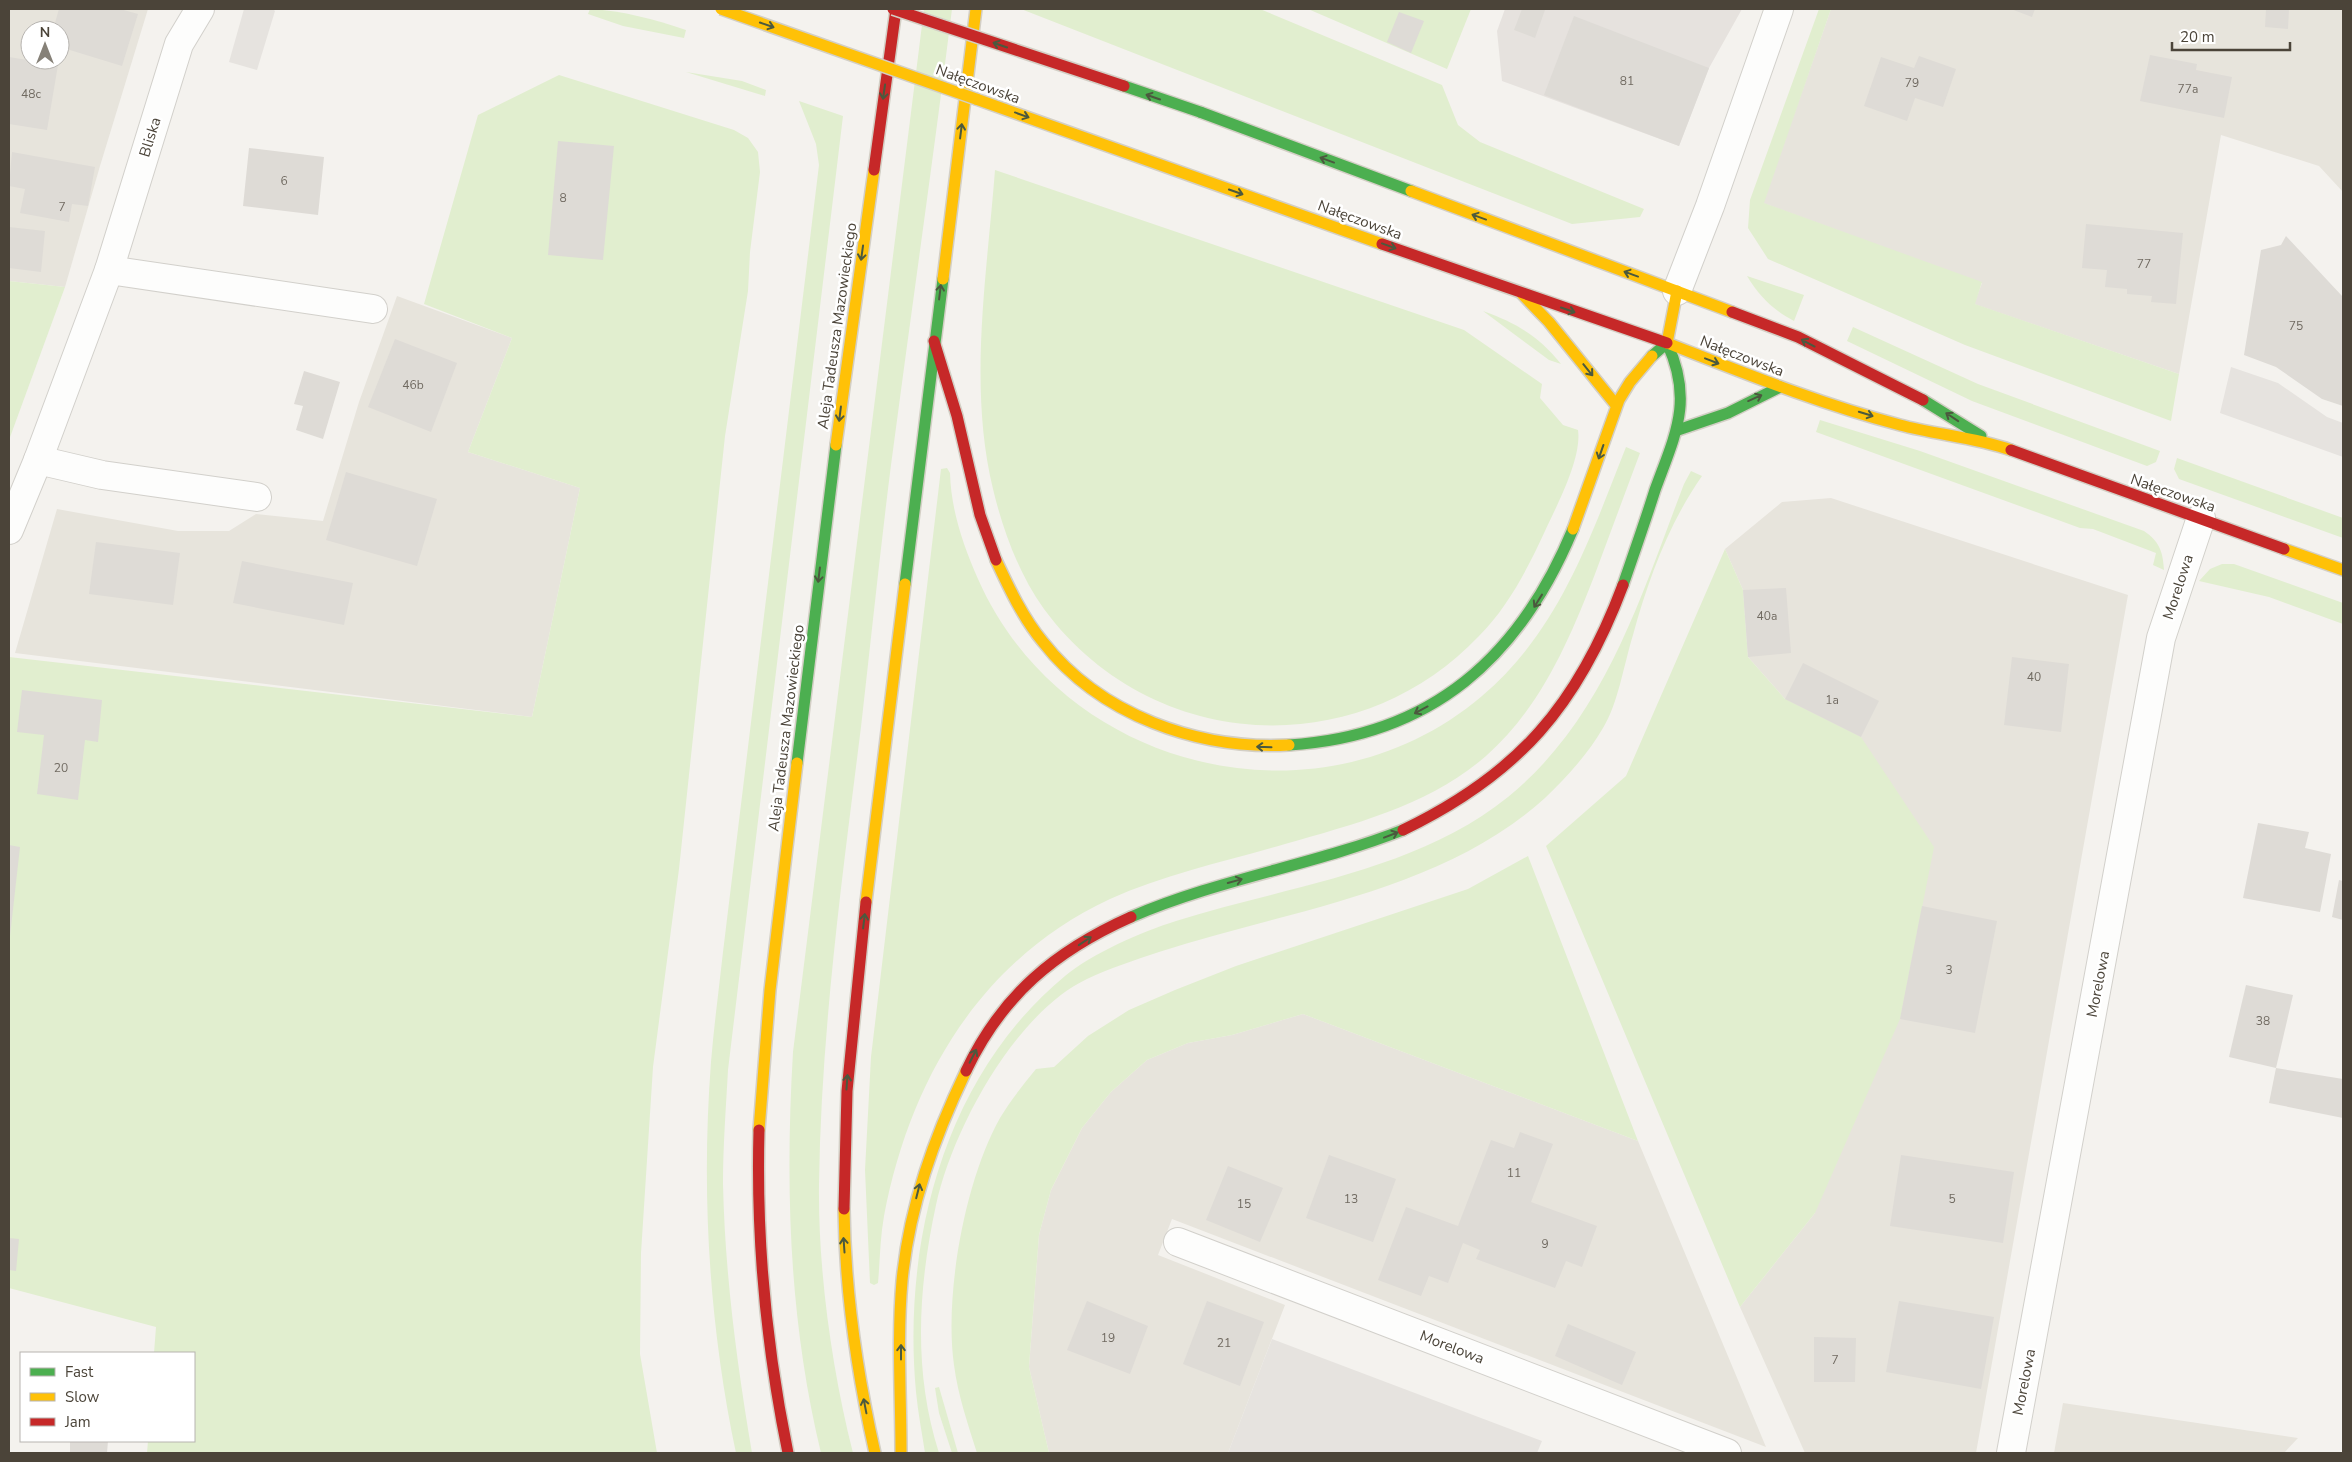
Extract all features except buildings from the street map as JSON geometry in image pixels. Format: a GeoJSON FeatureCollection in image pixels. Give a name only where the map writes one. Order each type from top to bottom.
{"type":"FeatureCollection","features":[{"type":"Feature","properties":{"kind":"main road","name":"Nałęczowska"},"geometry":{"type":"LineString","coordinates":[[721,9],[1522,294],[1667,343],[1780,387],[1900,424],[1993,444],[2343,570]]}},
{"type":"Feature","properties":{"kind":"main road","name":"Nałęczowska"},"geometry":{"type":"LineString","coordinates":[[894,9],[1200,112],[1798,338],[1934,405],[1993,444]]}},
{"type":"Feature","properties":{"kind":"main road","name":"Aleja Tadeusza Mazowieckiego"},"geometry":{"type":"LineString","coordinates":[[788,1453],[778,1400],[761,1267],[758,1214],[758,1127],[766,1034],[815,610],[894,9]]}},
{"type":"Feature","properties":{"kind":"main road"},"geometry":{"type":"LineString","coordinates":[[875,1453],[864,1402],[848,1301],[843,1230],[844,1122],[858,969],[976,9]]}},
{"type":"Feature","properties":{"kind":"main road"},"geometry":{"type":"LineString","coordinates":[[901,1453],[901,1324],[905,1260],[917,1190],[952,1099],[974,1053],[1001,1011],[1052,964],[1092,936],[1127,917],[1180,898],[1364,845],[1398,833],[1447,810],[1494,778],[1516,759],[1566,697],[1597,645],[1622,586],[1678,430],[1678,371],[1667,343],[1677,291]]}},
{"type":"Feature","properties":{"kind":"main road"},"geometry":{"type":"LineString","coordinates":[[1522,294],[1549,322],[1616,405]]}},
{"type":"Feature","properties":{"kind":"main road"},"geometry":{"type":"LineString","coordinates":[[934,341],[959,423],[973,488],[989,544],[1021,608],[1042,642],[1065,668],[1093,690],[1124,710],[1156,724],[1195,737],[1240,746],[1304,746],[1347,739],[1375,730],[1420,711],[1455,690],[1483,668],[1504,648],[1527,618],[1546,586],[1586,495],[1616,405],[1646,362],[1667,343]]}},
{"type":"Feature","properties":{"kind":"main road"},"geometry":{"type":"LineString","coordinates":[[1678,430],[1728,413],[1780,387]]}},
{"type":"Feature","properties":{"kind":"street","name":"Bliska"},"geometry":{"type":"LineString","coordinates":[[9,530],[38,460],[109,270],[179,44],[200,9]]}},
{"type":"Feature","properties":{"kind":"street"},"geometry":{"type":"LineString","coordinates":[[1677,291],[1710,206],[1779,9]]}},
{"type":"Feature","properties":{"kind":"street"},"geometry":{"type":"LineString","coordinates":[[109,270],[373,310]]}},
{"type":"Feature","properties":{"kind":"street"},"geometry":{"type":"LineString","coordinates":[[38,460],[102,475],[257,497]]}},
{"type":"Feature","properties":{"kind":"street","name":"Morelowa"},"geometry":{"type":"LineString","coordinates":[[2011,1453],[2161,638],[2201,518]]}},
{"type":"Feature","properties":{"kind":"street","name":"Morelowa"},"geometry":{"type":"LineString","coordinates":[[1178,1242],[1727,1453]]}},
{"type":"Feature","properties":{"kind":"shaded area"},"geometry":{"type":"Polygon","coordinates":[[[9,9],[148,9],[100,166],[65,287],[9,281],[9,9]]]}},
{"type":"Feature","properties":{"kind":"shaded area"},"geometry":{"type":"Polygon","coordinates":[[[244,9],[273,9],[275,11],[257,70],[229,62],[244,9]]]}},
{"type":"Feature","properties":{"kind":"shaded area"},"geometry":{"type":"Polygon","coordinates":[[[1505,9],[1742,9],[1709,68],[1679,146],[1502,81],[1497,31],[1505,9]]]}},
{"type":"Feature","properties":{"kind":"shaded area"},"geometry":{"type":"Polygon","coordinates":[[[1831,9],[2343,9],[2343,192],[2319,166],[2221,135],[2179,374],[1974,304],[1982,283],[1763,203],[1831,9]]]}},
{"type":"Feature","properties":{"kind":"shaded area"},"geometry":{"type":"Polygon","coordinates":[[[397,296],[512,338],[468,452],[580,488],[532,717],[15,653],[57,509],[178,531],[229,531],[256,514],[323,521],[359,402],[397,296]]]}},
{"type":"Feature","properties":{"kind":"shaded area"},"geometry":{"type":"Polygon","coordinates":[[[2231,367],[2278,383],[2327,417],[2343,423],[2343,457],[2220,413],[2231,367]]]}},
{"type":"Feature","properties":{"kind":"shaded area"},"geometry":{"type":"Polygon","coordinates":[[[1831,498],[2128,595],[1976,1453],[1805,1453],[1740,1307],[1815,1213],[1785,699],[1748,657],[1743,590],[1725,549],[1782,502],[1831,498]]]}},
{"type":"Feature","properties":{"kind":"shaded area"},"geometry":{"type":"Polygon","coordinates":[[[1303,1014],[1638,1141],[1766,1447],[1172,1219],[1158,1255],[1285,1305],[1228,1453],[1049,1453],[1029,1367],[1039,1235],[1051,1190],[1082,1128],[1111,1092],[1147,1060],[1188,1043],[1232,1035],[1303,1014]]]}},
{"type":"Feature","properties":{"kind":"shaded area"},"geometry":{"type":"Polygon","coordinates":[[[1272,1339],[1542,1441],[1537,1453],[1228,1453],[1272,1339]]]}},
{"type":"Feature","properties":{"kind":"shaded area"},"geometry":{"type":"Polygon","coordinates":[[[2063,1403],[2298,1438],[2284,1453],[2054,1453],[2063,1403]]]}},
{"type":"Feature","properties":{"kind":"green space"},"geometry":{"type":"Polygon","coordinates":[[[590,9],[627,14],[674,26],[686,30],[684,38],[623,26],[588,14],[590,9]]]}},
{"type":"Feature","properties":{"kind":"green space"},"geometry":{"type":"Polygon","coordinates":[[[924,9],[952,9],[883,530],[828,1013],[821,1128],[819,1218],[824,1286],[833,1354],[845,1421],[853,1453],[821,1453],[802,1353],[792,1254],[789,1153],[793,1052],[924,9]]]}},
{"type":"Feature","properties":{"kind":"green space"},"geometry":{"type":"Polygon","coordinates":[[[1021,9],[1260,9],[1442,85],[1458,125],[1480,142],[1644,209],[1640,217],[1572,224],[1021,9]]]}},
{"type":"Feature","properties":{"kind":"green space"},"geometry":{"type":"Polygon","coordinates":[[[1308,9],[1471,9],[1447,69],[1308,9]]]}},
{"type":"Feature","properties":{"kind":"green space"},"geometry":{"type":"Polygon","coordinates":[[[1819,9],[1831,9],[1764,203],[1982,282],[1975,304],[2179,374],[2171,421],[1965,345],[1768,259],[1748,228],[1750,200],[1819,9]]]}},
{"type":"Feature","properties":{"kind":"green space"},"geometry":{"type":"Polygon","coordinates":[[[686,72],[742,81],[766,90],[765,96],[686,72]]]}},
{"type":"Feature","properties":{"kind":"green space"},"geometry":{"type":"Polygon","coordinates":[[[559,75],[734,130],[748,138],[758,152],[760,172],[750,252],[748,291],[725,436],[679,869],[653,1067],[641,1253],[640,1354],[657,1453],[147,1453],[148,1442],[195,1442],[195,1352],[154,1352],[156,1327],[9,1288],[9,657],[532,717],[580,488],[468,452],[512,338],[424,304],[478,115],[559,75]]]}},
{"type":"Feature","properties":{"kind":"green space"},"geometry":{"type":"Polygon","coordinates":[[[799,101],[843,116],[728,1070],[723,1170],[726,1252],[741,1386],[752,1453],[736,1453],[719,1356],[714,1307],[707,1209],[708,1111],[712,1048],[723,952],[819,165],[816,144],[799,101]]]}},
{"type":"Feature","properties":{"kind":"green space"},"geometry":{"type":"Polygon","coordinates":[[[995,170],[1464,330],[1542,384],[1540,398],[1563,425],[1578,430],[1576,454],[1562,495],[1524,573],[1499,613],[1479,636],[1430,678],[1374,706],[1316,722],[1256,725],[1196,715],[1140,692],[1088,657],[1044,609],[1035,596],[1013,552],[993,489],[986,450],[981,370],[984,290],[995,170]]]}},
{"type":"Feature","properties":{"kind":"green space"},"geometry":{"type":"Polygon","coordinates":[[[1747,276],[1804,295],[1794,321],[1767,302],[1747,276]]]}},
{"type":"Feature","properties":{"kind":"green space"},"geometry":{"type":"Polygon","coordinates":[[[9,281],[65,287],[9,440],[9,281]]]}},
{"type":"Feature","properties":{"kind":"green space"},"geometry":{"type":"Polygon","coordinates":[[[1483,311],[1506,320],[1535,338],[1561,364],[1549,360],[1483,311]]]}},
{"type":"Feature","properties":{"kind":"green space"},"geometry":{"type":"Polygon","coordinates":[[[1853,327],[1978,384],[2160,451],[2156,462],[2147,466],[1972,401],[1847,341],[1853,327]]]}},
{"type":"Feature","properties":{"kind":"green space"},"geometry":{"type":"Polygon","coordinates":[[[1820,420],[1920,451],[2144,531],[2157,543],[2163,557],[2164,570],[2153,565],[2156,553],[2093,529],[2080,528],[1816,432],[1820,420]]]}},
{"type":"Feature","properties":{"kind":"green space"},"geometry":{"type":"Polygon","coordinates":[[[1626,447],[1640,453],[1575,624],[1538,695],[1523,716],[1486,756],[1441,788],[1391,811],[1338,829],[1174,875],[1110,899],[1064,924],[1024,955],[989,990],[958,1029],[933,1071],[912,1117],[896,1166],[884,1216],[878,1283],[874,1285],[870,1283],[865,1170],[871,1057],[941,469],[947,468],[950,473],[955,514],[967,553],[978,579],[1017,645],[1070,698],[1132,737],[1201,762],[1274,771],[1347,763],[1417,739],[1482,696],[1509,670],[1552,613],[1585,549],[1626,447]]]}},
{"type":"Feature","properties":{"kind":"green space"},"geometry":{"type":"Polygon","coordinates":[[[2177,458],[2343,518],[2343,538],[2179,479],[2174,469],[2177,458]]]}},
{"type":"Feature","properties":{"kind":"green space"},"geometry":{"type":"Polygon","coordinates":[[[1691,471],[1702,476],[1679,513],[1661,552],[1639,614],[1613,707],[1597,738],[1584,756],[1545,798],[1504,830],[1459,856],[1411,877],[1361,895],[1159,952],[1087,979],[1060,995],[1035,1018],[1012,1046],[990,1077],[972,1109],[944,1175],[936,1205],[925,1267],[921,1330],[925,1392],[939,1453],[925,1453],[916,1392],[913,1335],[916,1277],[925,1220],[940,1164],[961,1111],[989,1062],[1024,1016],[1076,967],[1103,951],[1133,937],[1176,921],[1348,874],[1391,860],[1432,843],[1472,822],[1508,797],[1542,765],[1570,731],[1595,693],[1635,611],[1684,484],[1691,471]]]}},
{"type":"Feature","properties":{"kind":"green space"},"geometry":{"type":"Polygon","coordinates":[[[1725,549],[1743,590],[1748,657],[1785,699],[1861,737],[1934,847],[1900,1019],[1815,1213],[1740,1307],[1546,846],[1626,776],[1725,549]]]}},
{"type":"Feature","properties":{"kind":"green space"},"geometry":{"type":"Polygon","coordinates":[[[2222,564],[2234,564],[2343,603],[2343,624],[2269,597],[2199,581],[2210,569],[2222,564]]]}},
{"type":"Feature","properties":{"kind":"green space"},"geometry":{"type":"Polygon","coordinates":[[[1528,856],[1638,1141],[1303,1014],[1232,1035],[1188,1043],[1147,1060],[1111,1092],[1082,1128],[1051,1190],[1039,1235],[1029,1367],[1049,1453],[977,1453],[958,1388],[954,1365],[952,1306],[960,1238],[967,1205],[988,1144],[1000,1118],[1036,1069],[1054,1067],[1088,1036],[1129,1010],[1175,990],[1236,966],[1468,889],[1528,856]]]}},
{"type":"Feature","properties":{"kind":"green space"},"geometry":{"type":"Polygon","coordinates":[[[939,1387],[958,1453],[952,1453],[939,1413],[935,1388],[939,1387]]]}},
{"type":"Feature","properties":{"kind":"traffic: fast"},"geometry":{"type":"LineString","coordinates":[[1124,86],[1200,112]]}},
{"type":"Feature","properties":{"kind":"traffic: fast"},"geometry":{"type":"LineString","coordinates":[[1200,112],[1411,191]]}},
{"type":"Feature","properties":{"kind":"traffic: fast"},"geometry":{"type":"LineString","coordinates":[[905,584],[943,279]]}},
{"type":"Feature","properties":{"kind":"traffic: fast"},"geometry":{"type":"LineString","coordinates":[[1623,585],[1675,435],[1679,418],[1679,383],[1675,364],[1667,343],[1652,356]]}},
{"type":"Feature","properties":{"kind":"traffic: fast"},"geometry":{"type":"LineString","coordinates":[[1678,430],[1728,413],[1780,387]]}},
{"type":"Feature","properties":{"kind":"traffic: fast"},"geometry":{"type":"LineString","coordinates":[[1923,400],[1981,436]]}},
{"type":"Feature","properties":{"kind":"traffic: fast"},"geometry":{"type":"LineString","coordinates":[[797,763],[836,445]]}},
{"type":"Feature","properties":{"kind":"traffic: fast"},"geometry":{"type":"LineString","coordinates":[[1289,745],[1340,738],[1386,725],[1428,706],[1465,682],[1498,651],[1526,615],[1551,575],[1573,529]]}},
{"type":"Feature","properties":{"kind":"traffic: fast"},"geometry":{"type":"LineString","coordinates":[[1131,917],[1198,892],[1335,853],[1403,830]]}},
{"type":"Feature","properties":{"kind":"traffic: slow"},"geometry":{"type":"LineString","coordinates":[[721,9],[976,99]]}},
{"type":"Feature","properties":{"kind":"traffic: slow"},"geometry":{"type":"LineString","coordinates":[[943,279],[976,9]]}},
{"type":"Feature","properties":{"kind":"traffic: slow"},"geometry":{"type":"LineString","coordinates":[[976,99],[1382,244]]}},
{"type":"Feature","properties":{"kind":"traffic: slow"},"geometry":{"type":"LineString","coordinates":[[836,445],[874,170]]}},
{"type":"Feature","properties":{"kind":"traffic: slow"},"geometry":{"type":"LineString","coordinates":[[1411,191],[1732,312]]}},
{"type":"Feature","properties":{"kind":"traffic: slow"},"geometry":{"type":"LineString","coordinates":[[1667,343],[1677,291]]}},
{"type":"Feature","properties":{"kind":"traffic: slow"},"geometry":{"type":"LineString","coordinates":[[1522,294],[1549,322],[1616,405]]}},
{"type":"Feature","properties":{"kind":"traffic: slow"},"geometry":{"type":"LineString","coordinates":[[1667,343],[1841,408],[1900,425],[1984,442],[2011,450]]}},
{"type":"Feature","properties":{"kind":"traffic: slow"},"geometry":{"type":"LineString","coordinates":[[1573,529],[1619,400],[1630,382],[1652,356]]}},
{"type":"Feature","properties":{"kind":"traffic: slow"},"geometry":{"type":"LineString","coordinates":[[2284,549],[2343,570]]}},
{"type":"Feature","properties":{"kind":"traffic: slow"},"geometry":{"type":"LineString","coordinates":[[996,560],[1017,602],[1036,633],[1066,668],[1093,690],[1122,708],[1153,723],[1186,734],[1220,741],[1255,745],[1289,745]]}},
{"type":"Feature","properties":{"kind":"traffic: slow"},"geometry":{"type":"LineString","coordinates":[[866,902],[905,584]]}},
{"type":"Feature","properties":{"kind":"traffic: slow"},"geometry":{"type":"LineString","coordinates":[[759,1130],[770,990],[797,763]]}},
{"type":"Feature","properties":{"kind":"traffic: slow"},"geometry":{"type":"LineString","coordinates":[[901,1453],[900,1324],[905,1253],[910,1226],[925,1173],[943,1122],[966,1071]]}},
{"type":"Feature","properties":{"kind":"traffic: slow"},"geometry":{"type":"LineString","coordinates":[[844,1209],[847,1271],[853,1332],[875,1453]]}},
{"type":"Feature","properties":{"kind":"traffic: jam"},"geometry":{"type":"LineString","coordinates":[[893,9],[1124,86]]}},
{"type":"Feature","properties":{"kind":"traffic: jam"},"geometry":{"type":"LineString","coordinates":[[874,170],[896,9]]}},
{"type":"Feature","properties":{"kind":"traffic: jam"},"geometry":{"type":"LineString","coordinates":[[1382,244],[1667,343]]}},
{"type":"Feature","properties":{"kind":"traffic: jam"},"geometry":{"type":"LineString","coordinates":[[1732,312],[1798,337],[1923,400]]}},
{"type":"Feature","properties":{"kind":"traffic: jam"},"geometry":{"type":"LineString","coordinates":[[934,341],[957,416],[980,515],[996,560]]}},
{"type":"Feature","properties":{"kind":"traffic: jam"},"geometry":{"type":"LineString","coordinates":[[2011,450],[2284,549]]}},
{"type":"Feature","properties":{"kind":"traffic: jam"},"geometry":{"type":"LineString","coordinates":[[1403,830],[1444,808],[1480,785],[1512,760],[1540,732],[1586,666],[1623,585]]}},
{"type":"Feature","properties":{"kind":"traffic: jam"},"geometry":{"type":"LineString","coordinates":[[844,1209],[847,1091],[866,902]]}},
{"type":"Feature","properties":{"kind":"traffic: jam"},"geometry":{"type":"LineString","coordinates":[[966,1071],[980,1044],[996,1020],[1034,978],[1078,945],[1131,917]]}},
{"type":"Feature","properties":{"kind":"traffic: jam"},"geometry":{"type":"LineString","coordinates":[[759,1130],[759,1211],[764,1292],[768,1333],[788,1453]]}}]}
